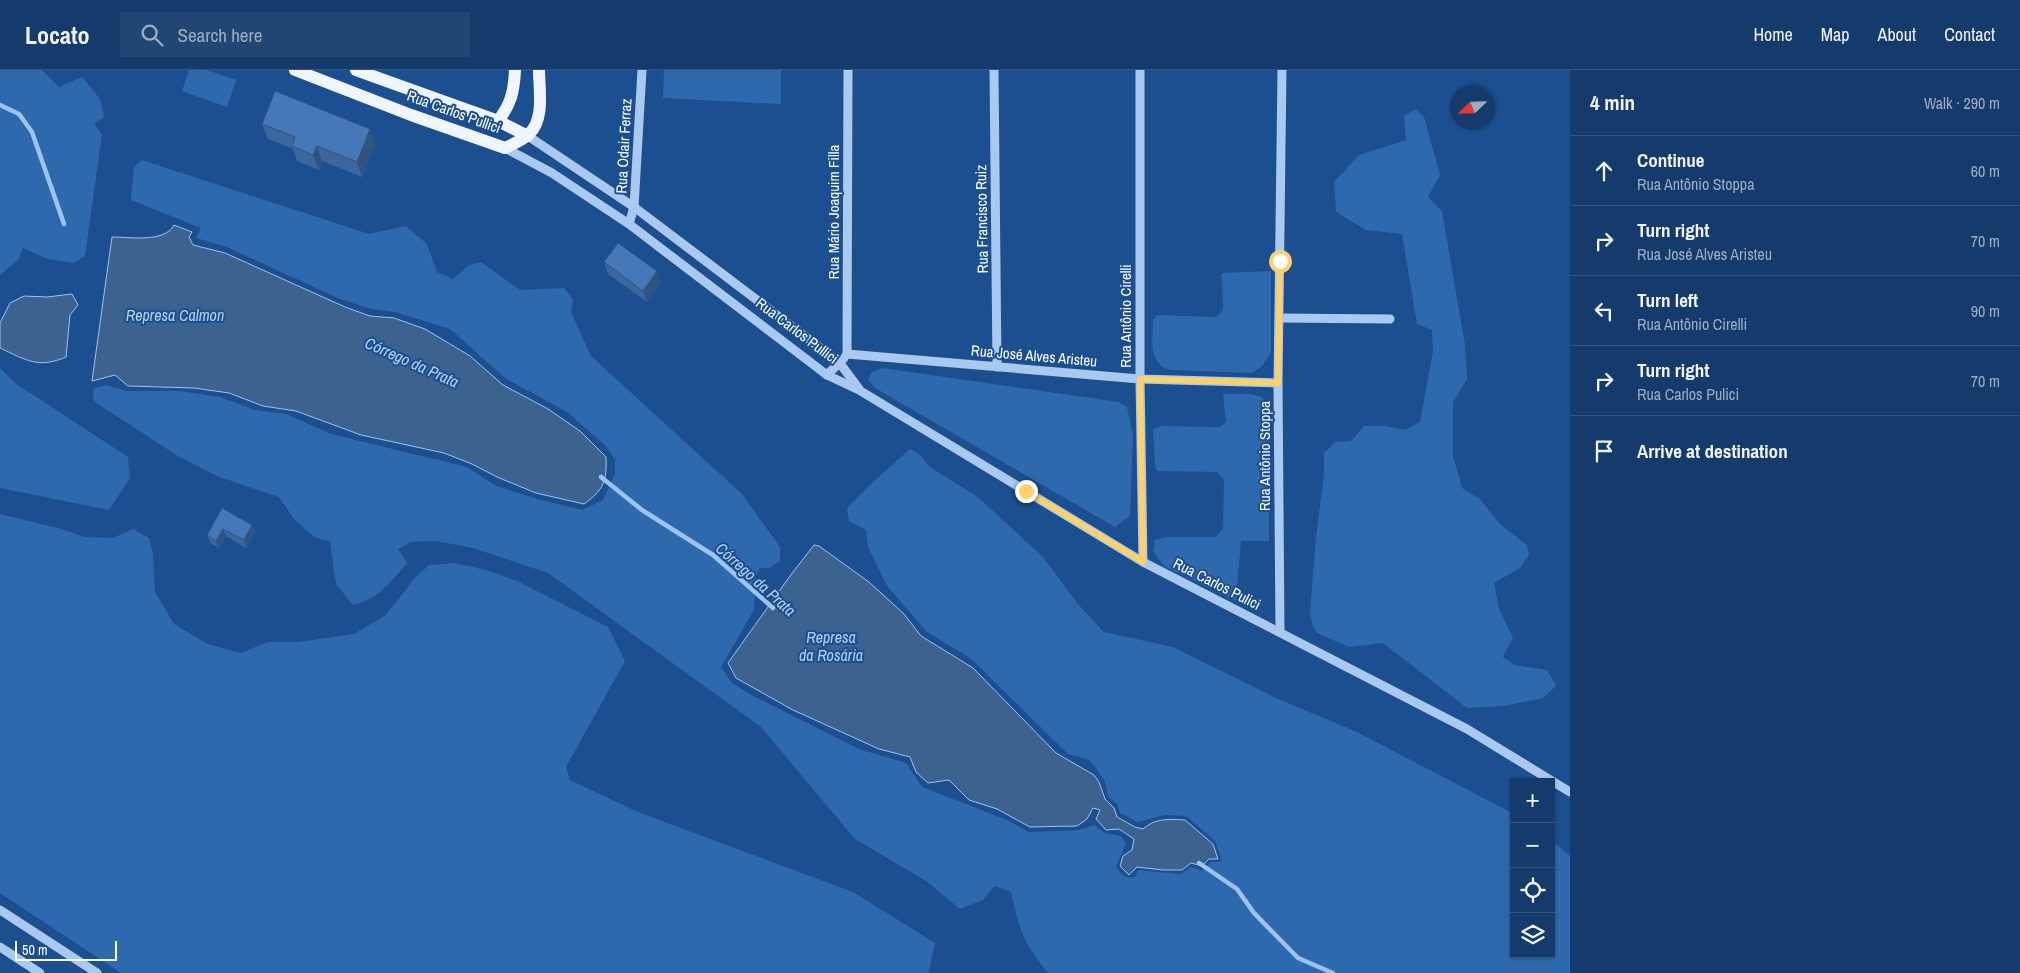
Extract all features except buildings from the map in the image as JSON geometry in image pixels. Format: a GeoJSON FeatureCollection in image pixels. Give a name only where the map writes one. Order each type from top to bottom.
{"type":"FeatureCollection","features":[{"type":"Feature","properties":{"kind":"main road","name":"Rua Carlos Pullici"},"geometry":{"type":"LineString","coordinates":[[295,70],[411,115],[505,148]]}},
{"type":"Feature","properties":{"kind":"main road","name":"Rua Carlos Pullici"},"geometry":{"type":"LineString","coordinates":[[356,70],[498,122],[528,136]]}},
{"type":"Feature","properties":{"kind":"main road"},"geometry":{"type":"LineString","coordinates":[[498,122],[508,108],[514,88],[515,70]]}},
{"type":"Feature","properties":{"kind":"main road"},"geometry":{"type":"LineString","coordinates":[[505,148],[528,136],[536,127],[539,115],[539,70]]}},
{"type":"Feature","properties":{"kind":"street","name":"Rua Odair Ferraz"},"geometry":{"type":"LineString","coordinates":[[629,224],[634,206],[642,70]]}},
{"type":"Feature","properties":{"kind":"street","name":"Rua Mário Joaquim Filla"},"geometry":{"type":"LineString","coordinates":[[847,354],[848,70]]}},
{"type":"Feature","properties":{"kind":"street","name":"Rua Francisco Ruiz"},"geometry":{"type":"LineString","coordinates":[[994,70],[997,367]]}},
{"type":"Feature","properties":{"kind":"street","name":"Rua Antônio Cirelli"},"geometry":{"type":"LineString","coordinates":[[1140,70],[1140,379],[1143,562]]}},
{"type":"Feature","properties":{"kind":"street","name":"Rua Antônio Stoppa"},"geometry":{"type":"LineString","coordinates":[[1280,632],[1278,383],[1282,70]]}},
{"type":"Feature","properties":{"kind":"street","name":"Rua Carlos Pullici"},"geometry":{"type":"LineString","coordinates":[[528,136],[634,206],[839,362],[859,390]]}},
{"type":"Feature","properties":{"kind":"street","name":"Rua Carlos Pullici"},"geometry":{"type":"LineString","coordinates":[[505,148],[552,173],[629,224],[827,375],[859,390]]}},
{"type":"Feature","properties":{"kind":"street"},"geometry":{"type":"LineString","coordinates":[[1280,318],[1390,319]]}},
{"type":"Feature","properties":{"kind":"street"},"geometry":{"type":"LineString","coordinates":[[827,375],[847,354]]}},
{"type":"Feature","properties":{"kind":"street","name":"Rua José Alves Aristeu"},"geometry":{"type":"LineString","coordinates":[[847,354],[1140,379],[1278,383]]}},
{"type":"Feature","properties":{"kind":"street","name":"Rua Carlos Pulici"},"geometry":{"type":"LineString","coordinates":[[859,390],[1143,562],[1467,729],[1570,792]]}},
{"type":"Feature","properties":{"kind":"street"},"geometry":{"type":"LineString","coordinates":[[0,910],[97,973]]}},
{"type":"Feature","properties":{"kind":"street"},"geometry":{"type":"LineString","coordinates":[[0,947],[40,973]]}},
{"type":"Feature","properties":{"kind":"shaded area"},"geometry":{"type":"Polygon","coordinates":[[[0,70],[42,70],[59,87],[82,77],[100,99],[104,117],[94,124],[102,134],[85,256],[74,263],[47,259],[23,248],[19,259],[0,275],[0,70]]]}},
{"type":"Feature","properties":{"kind":"shaded area"},"geometry":{"type":"Polygon","coordinates":[[[189,70],[207,70],[236,80],[227,107],[182,91],[189,70]]]}},
{"type":"Feature","properties":{"kind":"shaded area"},"geometry":{"type":"Polygon","coordinates":[[[664,70],[781,70],[781,104],[663,98],[664,70]]]}},
{"type":"Feature","properties":{"kind":"shaded area"},"geometry":{"type":"Polygon","coordinates":[[[1416,109],[1424,117],[1440,175],[1428,197],[1442,211],[1465,345],[1467,379],[1453,402],[1453,456],[1462,488],[1480,499],[1500,524],[1527,545],[1529,555],[1520,568],[1494,583],[1499,609],[1513,638],[1503,657],[1515,665],[1547,670],[1556,686],[1543,698],[1504,706],[1467,708],[1383,643],[1349,647],[1317,633],[1312,624],[1310,611],[1316,537],[1324,474],[1324,453],[1335,442],[1351,441],[1364,426],[1386,426],[1405,430],[1420,422],[1433,351],[1432,330],[1417,324],[1402,234],[1366,230],[1336,212],[1334,182],[1359,155],[1406,140],[1404,116],[1416,109]]]}},
{"type":"Feature","properties":{"kind":"shaded area"},"geometry":{"type":"Polygon","coordinates":[[[142,160],[369,234],[406,226],[427,244],[437,272],[453,279],[469,265],[481,262],[520,290],[564,288],[573,299],[571,312],[591,356],[742,494],[780,547],[780,561],[769,568],[760,568],[755,578],[754,610],[721,667],[732,683],[753,696],[859,749],[906,763],[922,787],[1007,820],[1029,832],[1079,830],[1094,825],[1105,833],[1121,836],[1126,844],[1116,866],[1125,877],[1135,877],[1138,870],[1181,874],[1191,867],[1202,871],[1211,862],[1220,862],[1221,858],[1215,841],[1186,816],[1165,815],[1138,822],[1120,813],[1117,804],[1108,796],[1105,782],[1089,760],[1068,754],[970,658],[927,632],[887,586],[868,547],[866,530],[849,521],[847,508],[910,449],[918,453],[930,467],[979,498],[1043,557],[1077,603],[1104,632],[1173,647],[1276,698],[1357,732],[1510,812],[1510,958],[1555,958],[1555,843],[1570,856],[1570,973],[1048,973],[1033,953],[1024,936],[1011,892],[995,886],[983,900],[960,909],[926,881],[855,839],[761,727],[548,573],[473,548],[436,541],[411,542],[398,549],[407,563],[384,589],[371,598],[353,605],[336,584],[330,542],[314,537],[294,519],[279,497],[217,476],[178,456],[95,402],[93,396],[94,388],[107,385],[126,391],[180,391],[220,397],[255,410],[286,414],[331,434],[467,467],[496,486],[582,510],[603,500],[615,474],[615,460],[606,446],[567,412],[505,378],[450,329],[395,312],[371,309],[340,299],[227,247],[196,238],[201,228],[131,200],[134,167],[142,160]]]}},
{"type":"Feature","properties":{"kind":"shaded area"},"geometry":{"type":"Polygon","coordinates":[[[1271,271],[1271,353],[1262,366],[1252,373],[1170,370],[1158,362],[1152,343],[1153,320],[1157,315],[1216,317],[1223,310],[1222,273],[1271,271]]]}},
{"type":"Feature","properties":{"kind":"shaded area"},"geometry":{"type":"Polygon","coordinates":[[[0,368],[15,383],[128,457],[130,478],[109,510],[0,488],[0,368]]]}},
{"type":"Feature","properties":{"kind":"shaded area"},"geometry":{"type":"Polygon","coordinates":[[[882,368],[1119,402],[1127,407],[1133,436],[1130,516],[1115,527],[875,388],[868,380],[871,373],[882,368]]]}},
{"type":"Feature","properties":{"kind":"shaded area"},"geometry":{"type":"Polygon","coordinates":[[[1223,394],[1251,394],[1262,397],[1269,407],[1269,541],[1241,541],[1236,601],[1164,566],[1153,551],[1155,540],[1166,537],[1215,537],[1223,529],[1224,480],[1217,472],[1157,471],[1153,429],[1161,426],[1219,427],[1226,422],[1223,394]]]}},
{"type":"Feature","properties":{"kind":"shaded area"},"geometry":{"type":"Polygon","coordinates":[[[0,514],[58,528],[84,537],[113,538],[133,529],[149,538],[153,554],[155,592],[174,624],[208,644],[241,653],[267,642],[298,642],[354,634],[386,615],[415,578],[429,565],[454,563],[486,570],[517,581],[608,627],[625,661],[566,767],[570,780],[638,812],[853,892],[935,943],[929,971],[928,973],[121,973],[0,893],[0,514]]]}},
{"type":"Feature","properties":{"kind":"water","name":"Represa Calmon"},"geometry":{"type":"Polygon","coordinates":[[[174,225],[192,232],[189,237],[193,245],[225,253],[345,307],[370,316],[394,318],[425,329],[470,356],[503,385],[548,409],[580,431],[606,457],[605,478],[600,489],[584,504],[536,493],[444,453],[361,435],[296,411],[263,406],[229,393],[194,388],[128,386],[115,375],[92,381],[112,237],[155,237],[169,231],[174,225]]]}},
{"type":"Feature","properties":{"kind":"water"},"geometry":{"type":"Polygon","coordinates":[[[72,294],[78,305],[70,315],[66,357],[56,361],[32,362],[0,348],[0,323],[10,303],[24,296],[47,297],[72,294]]]}},
{"type":"Feature","properties":{"kind":"water","name":"Represa da Rosária"},"geometry":{"type":"Polygon","coordinates":[[[814,545],[819,546],[869,582],[904,614],[921,636],[973,668],[1056,753],[1094,775],[1099,782],[1105,799],[1114,808],[1117,817],[1135,827],[1143,829],[1158,821],[1185,820],[1213,844],[1218,859],[1209,859],[1202,866],[1191,863],[1182,870],[1137,867],[1129,875],[1120,866],[1123,856],[1132,850],[1134,839],[1119,829],[1106,830],[1096,819],[1100,810],[1093,808],[1087,819],[1077,826],[1030,827],[997,809],[969,800],[949,780],[928,783],[916,772],[910,757],[879,749],[793,710],[736,678],[728,663],[814,545]]]}},
{"type":"Feature","properties":{"kind":"waterway","name":"Córrego da Prata"},"geometry":{"type":"LineString","coordinates":[[0,105],[19,114],[32,132],[64,224]]}},
{"type":"Feature","properties":{"kind":"waterway","name":"Córrego da Prata"},"geometry":{"type":"LineString","coordinates":[[601,477],[642,510],[713,555],[773,608]]}},
{"type":"Feature","properties":{"kind":"waterway","name":"Córrego da Prata"},"geometry":{"type":"LineString","coordinates":[[1199,863],[1237,889],[1254,913],[1298,958],[1333,973]]}},
{"type":"Feature","properties":{"kind":"route"},"geometry":{"type":"LineString","coordinates":[[1026,491],[1143,562],[1140,379],[1278,383],[1280,261]]}}]}
